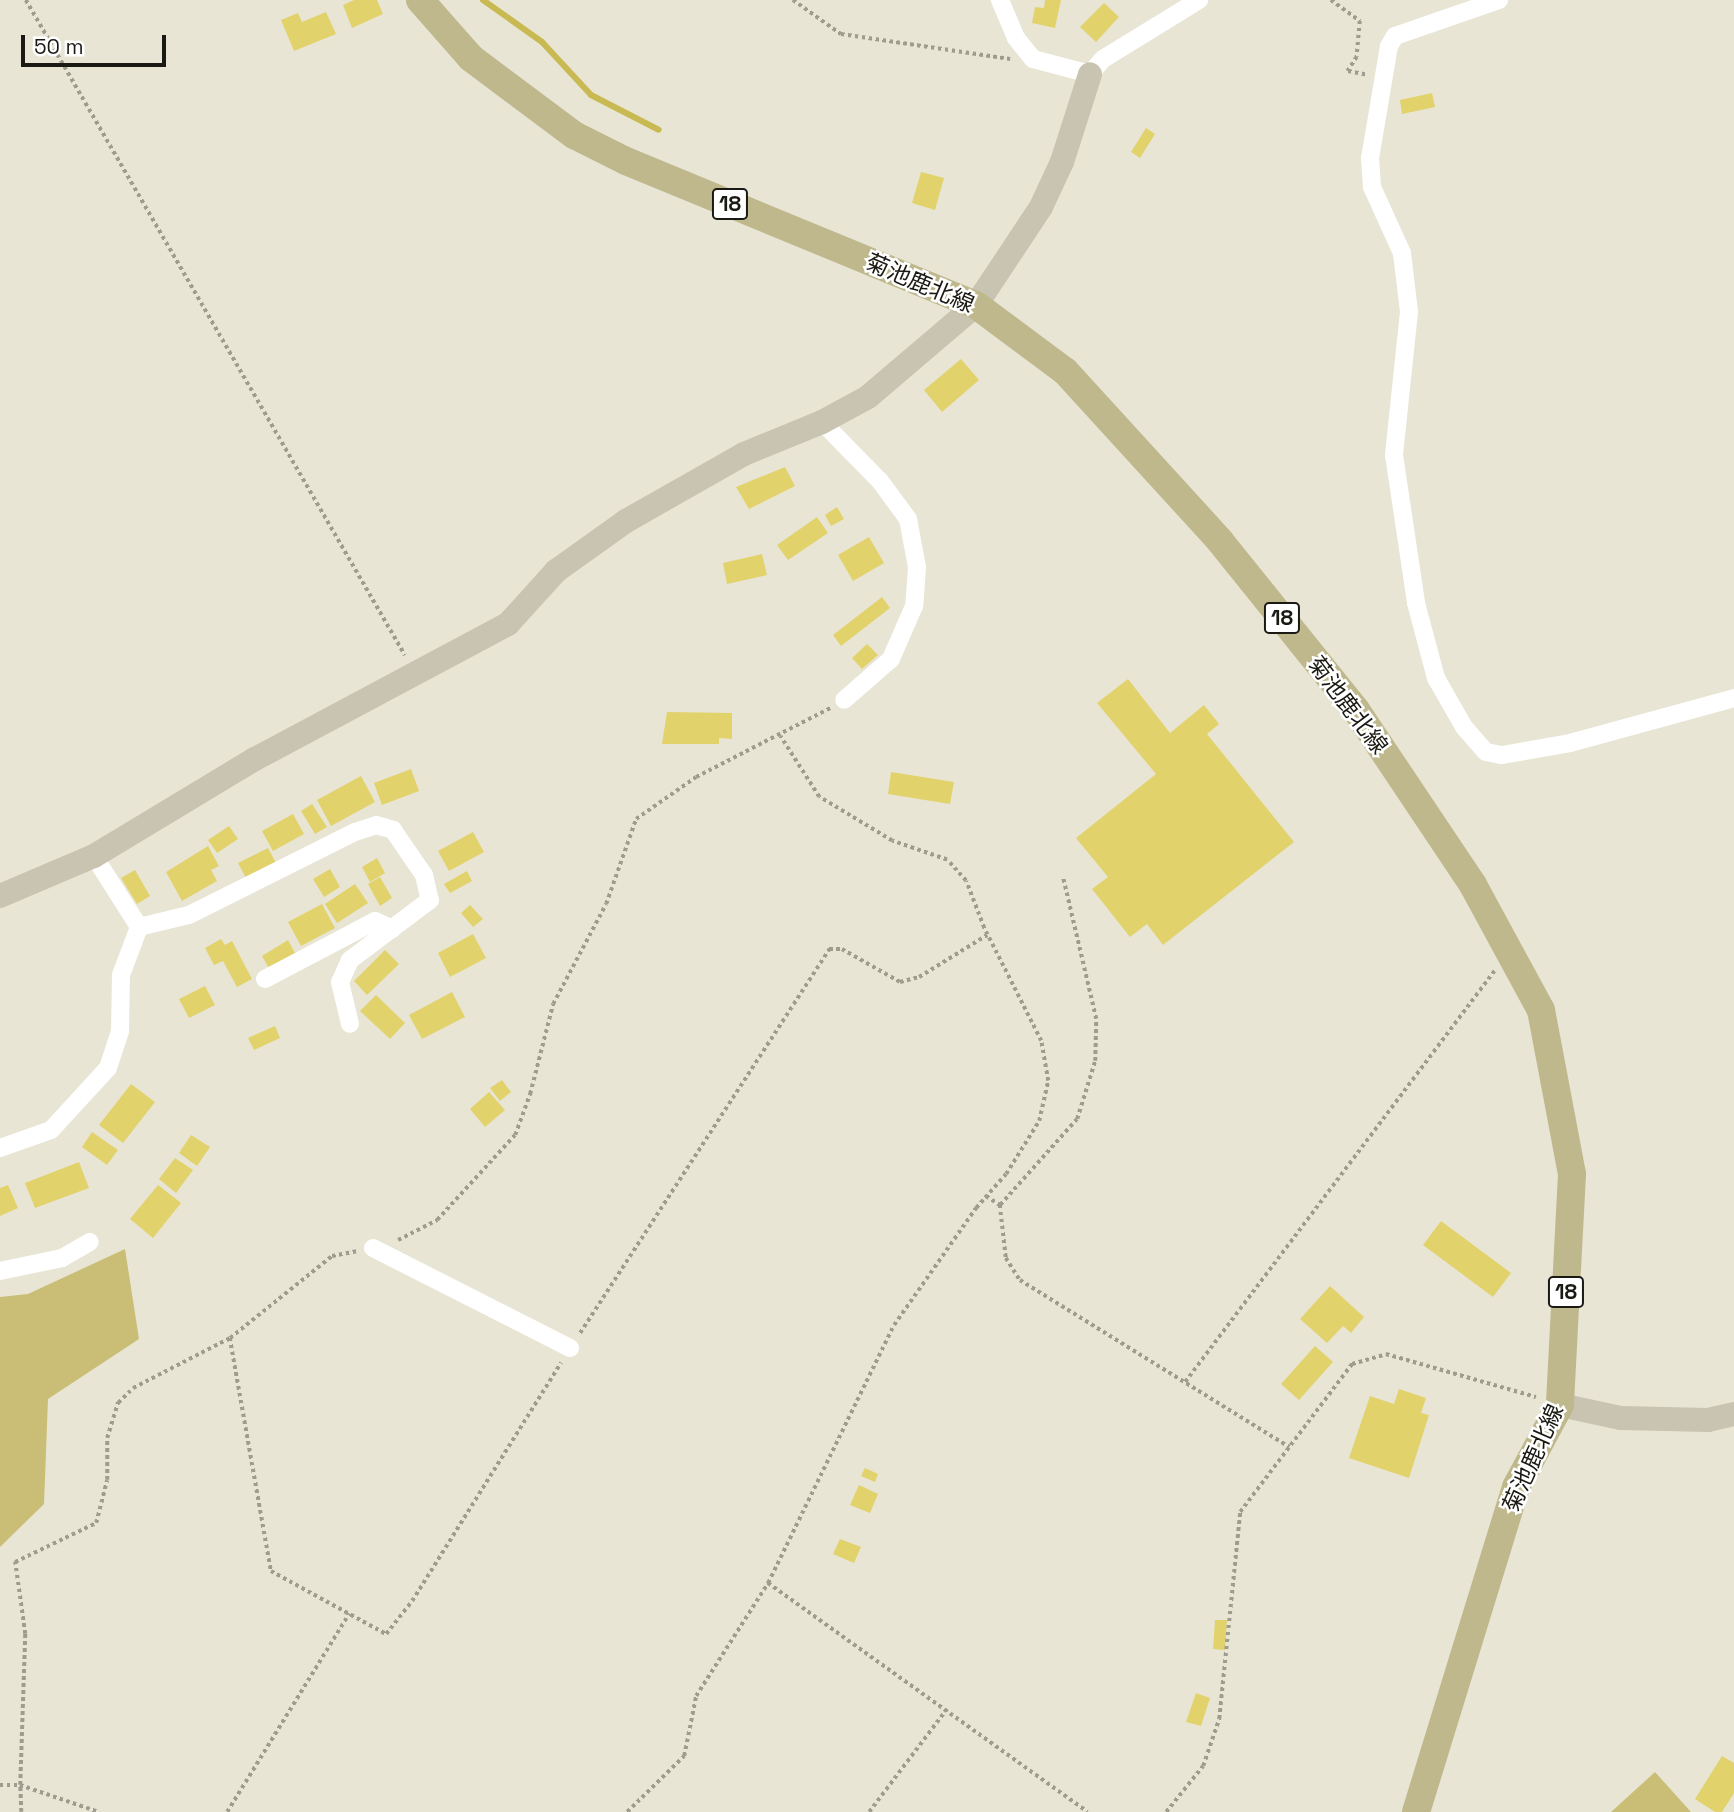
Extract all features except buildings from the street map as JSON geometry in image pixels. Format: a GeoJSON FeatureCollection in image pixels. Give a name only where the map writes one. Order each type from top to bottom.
{"type":"FeatureCollection","features":[{"type":"Feature","properties":{"kind":"main road","name":"菊池鹿北線"},"geometry":{"type":"LineString","coordinates":[[420,0],[471,58],[574,135],[626,161],[976,305],[1065,371],[1220,541],[1356,710],[1473,885],[1541,1010],[1572,1174],[1560,1405],[1516,1487],[1416,1812]]}},
{"type":"Feature","properties":{"kind":"street"},"geometry":{"type":"LineString","coordinates":[[1000,0],[1016,38],[1033,59],[1090,74]]}},
{"type":"Feature","properties":{"kind":"street"},"geometry":{"type":"LineString","coordinates":[[0,896],[94,856],[255,759],[508,624],[556,571],[626,521],[744,454],[822,422],[868,397],[976,305],[1041,207],[1062,162],[1090,74],[1103,59],[1199,0]]}},
{"type":"Feature","properties":{"kind":"street"},"geometry":{"type":"LineString","coordinates":[[1499,0],[1395,36],[1389,46],[1370,158],[1372,187],[1402,253],[1409,312],[1394,455],[1416,603],[1436,678],[1453,707],[1486,752],[1502,755],[1570,743],[1734,698]]}},
{"type":"Feature","properties":{"kind":"street"},"geometry":{"type":"LineString","coordinates":[[822,422],[880,481],[908,519],[916,567],[914,606],[891,659],[844,700]]}},
{"type":"Feature","properties":{"kind":"street"},"geometry":{"type":"LineString","coordinates":[[139,928],[188,915],[376,825],[393,830],[409,849],[424,875],[430,900],[350,960],[340,982],[351,1024]]}},
{"type":"Feature","properties":{"kind":"street"},"geometry":{"type":"LineString","coordinates":[[94,856],[139,928]]}},
{"type":"Feature","properties":{"kind":"street"},"geometry":{"type":"LineString","coordinates":[[265,979],[375,921],[392,929]]}},
{"type":"Feature","properties":{"kind":"street"},"geometry":{"type":"LineString","coordinates":[[0,1147],[51,1130],[108,1068],[120,1031],[121,975],[139,928]]}},
{"type":"Feature","properties":{"kind":"street"},"geometry":{"type":"LineString","coordinates":[[0,1271],[62,1258],[90,1242]]}},
{"type":"Feature","properties":{"kind":"street"},"geometry":{"type":"LineString","coordinates":[[373,1248],[570,1348]]}},
{"type":"Feature","properties":{"kind":"street"},"geometry":{"type":"LineString","coordinates":[[1560,1405],[1621,1418],[1708,1420],[1734,1414]]}},
{"type":"Feature","properties":{"kind":"path"},"geometry":{"type":"LineString","coordinates":[[26,0],[416,675]]}},
{"type":"Feature","properties":{"kind":"path"},"geometry":{"type":"LineString","coordinates":[[793,0],[841,34],[1033,59]]}},
{"type":"Feature","properties":{"kind":"path"},"geometry":{"type":"LineString","coordinates":[[1331,0],[1360,22],[1357,57],[1348,71],[1383,78]]}},
{"type":"Feature","properties":{"kind":"path"},"geometry":{"type":"LineString","coordinates":[[22,1812],[20,1785],[25,1634],[15,1562],[96,1523],[107,1480],[107,1438],[118,1403],[134,1388],[229,1338],[332,1256],[373,1248],[419,1233],[437,1220],[515,1135],[530,1094],[553,1004],[606,904],[636,819],[696,777],[780,736],[844,700]]}},
{"type":"Feature","properties":{"kind":"path"},"geometry":{"type":"LineString","coordinates":[[627,1812],[684,1756],[696,1696],[768,1583],[871,1382],[894,1325],[986,1196],[1006,1174],[1039,1121],[1048,1081],[1041,1041],[987,935],[966,881],[947,860],[892,841],[819,797],[780,736]]}},
{"type":"Feature","properties":{"kind":"path"},"geometry":{"type":"LineString","coordinates":[[1063,878],[1096,1019],[1095,1061],[1077,1119],[1000,1205],[1006,1258],[1020,1280],[1289,1447]]}},
{"type":"Feature","properties":{"kind":"path"},"geometry":{"type":"LineString","coordinates":[[229,1338],[271,1571],[386,1634],[412,1601],[570,1348],[829,949],[842,949],[900,982],[919,977],[987,935]]}},
{"type":"Feature","properties":{"kind":"path"},"geometry":{"type":"LineString","coordinates":[[1185,1382],[1493,971],[1513,958]]}},
{"type":"Feature","properties":{"kind":"path"},"geometry":{"type":"LineString","coordinates":[[986,1196],[1000,1205]]}},
{"type":"Feature","properties":{"kind":"path"},"geometry":{"type":"LineString","coordinates":[[1166,1812],[1203,1766],[1219,1719],[1240,1512],[1352,1364],[1385,1354],[1560,1405]]}},
{"type":"Feature","properties":{"kind":"path"},"geometry":{"type":"LineString","coordinates":[[768,1583],[1088,1812]]}},
{"type":"Feature","properties":{"kind":"path"},"geometry":{"type":"LineString","coordinates":[[227,1812],[349,1614]]}},
{"type":"Feature","properties":{"kind":"path"},"geometry":{"type":"LineString","coordinates":[[869,1812],[947,1709]]}},
{"type":"Feature","properties":{"kind":"path"},"geometry":{"type":"LineString","coordinates":[[0,1784],[20,1785],[99,1812]]}},
{"type":"Feature","properties":{"kind":"shaded area"},"geometry":{"type":"Polygon","coordinates":[[[125,1249],[139,1339],[48,1399],[44,1504],[0,1547],[0,1297],[28,1294],[125,1249]]]}},
{"type":"Feature","properties":{"kind":"shaded area"},"geometry":{"type":"Polygon","coordinates":[[[1655,1772],[1691,1812],[1611,1812],[1655,1772]]]}},
{"type":"Feature","properties":{"kind":"waterway"},"geometry":{"type":"LineString","coordinates":[[483,0],[542,42],[591,95],[659,130]]}}]}
